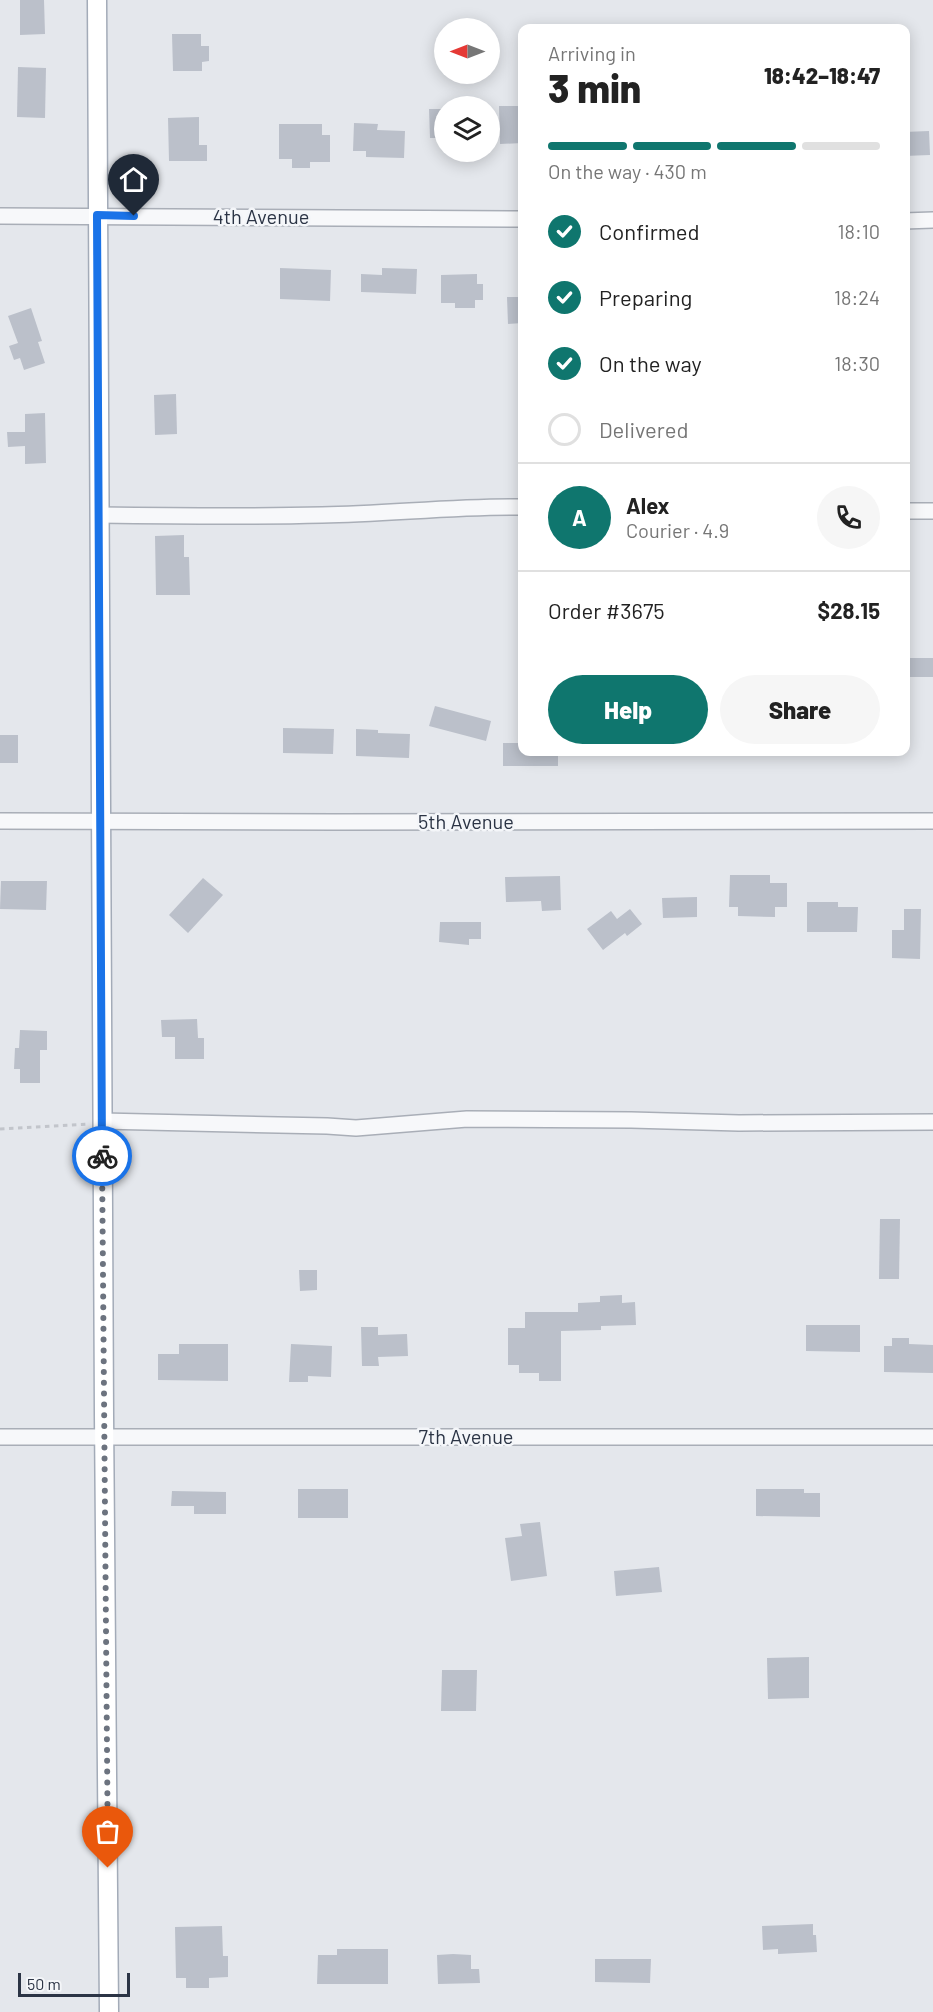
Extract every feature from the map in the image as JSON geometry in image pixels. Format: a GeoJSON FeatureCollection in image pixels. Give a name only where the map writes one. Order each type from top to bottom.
{"type":"FeatureCollection","features":[{"type":"Feature","properties":{"kind":"main road"},"geometry":{"type":"LineString","coordinates":[[97,0],[109,2012]]}},
{"type":"Feature","properties":{"kind":"street","name":"4th Avenue"},"geometry":{"type":"LineString","coordinates":[[0,216],[518,219]]}},
{"type":"Feature","properties":{"kind":"street"},"geometry":{"type":"LineString","coordinates":[[910,221],[933,220]]}},
{"type":"Feature","properties":{"kind":"street"},"geometry":{"type":"LineString","coordinates":[[99,515],[323,515],[424,511],[472,506],[518,507]]}},
{"type":"Feature","properties":{"kind":"street"},"geometry":{"type":"LineString","coordinates":[[910,511],[933,511]]}},
{"type":"Feature","properties":{"kind":"street","name":"5th Avenue"},"geometry":{"type":"LineString","coordinates":[[0,820],[933,821]]}},
{"type":"Feature","properties":{"kind":"street"},"geometry":{"type":"LineString","coordinates":[[102,1121],[327,1125],[356,1128],[467,1119],[651,1120],[739,1124],[933,1122]]}},
{"type":"Feature","properties":{"kind":"street","name":"7th Avenue"},"geometry":{"type":"LineString","coordinates":[[0,1437],[933,1437]]}},
{"type":"Feature","properties":{"kind":"path"},"geometry":{"type":"LineString","coordinates":[[0,1129],[82,1126],[102,1121]]}},
{"type":"Feature","properties":{"kind":"building"},"geometry":{"type":"Polygon","coordinates":[[[20,0],[44,0],[45,34],[20,35],[20,0]]]}},
{"type":"Feature","properties":{"kind":"building"},"geometry":{"type":"Polygon","coordinates":[[[172,34],[201,34],[201,46],[209,46],[209,61],[202,62],[202,71],[173,71],[172,34]]]}},
{"type":"Feature","properties":{"kind":"building"},"geometry":{"type":"Polygon","coordinates":[[[18,67],[46,68],[45,118],[17,117],[18,67]]]}},
{"type":"Feature","properties":{"kind":"building"},"geometry":{"type":"Polygon","coordinates":[[[500,106],[518,106],[518,143],[500,144],[500,106]]]}},
{"type":"Feature","properties":{"kind":"building"},"geometry":{"type":"Polygon","coordinates":[[[429,109],[434,109],[434,138],[430,138],[429,109]]]}},
{"type":"Feature","properties":{"kind":"building"},"geometry":{"type":"Polygon","coordinates":[[[199,117],[199,145],[207,145],[207,161],[169,161],[168,118],[199,117]]]}},
{"type":"Feature","properties":{"kind":"building"},"geometry":{"type":"Polygon","coordinates":[[[354,123],[378,124],[377,130],[405,131],[404,158],[366,157],[366,151],[353,151],[354,123]]]}},
{"type":"Feature","properties":{"kind":"building"},"geometry":{"type":"Polygon","coordinates":[[[279,124],[322,124],[322,135],[330,135],[330,162],[310,162],[310,168],[292,168],[292,159],[279,159],[279,124]]]}},
{"type":"Feature","properties":{"kind":"building"},"geometry":{"type":"Polygon","coordinates":[[[929,131],[930,155],[910,156],[910,132],[929,131]]]}},
{"type":"Feature","properties":{"kind":"building"},"geometry":{"type":"Polygon","coordinates":[[[280,268],[331,270],[330,301],[280,299],[280,268]]]}},
{"type":"Feature","properties":{"kind":"building"},"geometry":{"type":"Polygon","coordinates":[[[382,268],[417,269],[416,294],[361,292],[361,274],[382,275],[382,268]]]}},
{"type":"Feature","properties":{"kind":"building"},"geometry":{"type":"Polygon","coordinates":[[[477,274],[477,284],[483,284],[483,300],[475,300],[475,308],[455,308],[455,303],[441,303],[441,275],[477,274]]]}},
{"type":"Feature","properties":{"kind":"building"},"geometry":{"type":"Polygon","coordinates":[[[507,297],[518,297],[518,323],[508,324],[507,297]]]}},
{"type":"Feature","properties":{"kind":"building"},"geometry":{"type":"Polygon","coordinates":[[[31,308],[42,341],[38,342],[45,363],[24,370],[20,358],[14,360],[9,346],[18,343],[8,316],[31,308]]]}},
{"type":"Feature","properties":{"kind":"building"},"geometry":{"type":"Polygon","coordinates":[[[176,394],[177,434],[155,435],[154,395],[176,394]]]}},
{"type":"Feature","properties":{"kind":"building"},"geometry":{"type":"Polygon","coordinates":[[[45,413],[46,463],[25,464],[25,446],[8,447],[7,432],[25,432],[25,414],[45,413]]]}},
{"type":"Feature","properties":{"kind":"building"},"geometry":{"type":"Polygon","coordinates":[[[184,535],[184,557],[189,557],[190,595],[156,595],[155,536],[184,535]]]}},
{"type":"Feature","properties":{"kind":"building"},"geometry":{"type":"Polygon","coordinates":[[[910,658],[933,658],[933,677],[910,677],[910,658]]]}},
{"type":"Feature","properties":{"kind":"building"},"geometry":{"type":"Polygon","coordinates":[[[435,706],[491,721],[486,741],[429,726],[435,706]]]}},
{"type":"Feature","properties":{"kind":"building"},"geometry":{"type":"Polygon","coordinates":[[[283,728],[334,729],[333,754],[283,753],[283,728]]]}},
{"type":"Feature","properties":{"kind":"building"},"geometry":{"type":"Polygon","coordinates":[[[356,729],[378,730],[378,733],[410,734],[409,758],[356,756],[356,729]]]}},
{"type":"Feature","properties":{"kind":"building"},"geometry":{"type":"Polygon","coordinates":[[[0,735],[18,735],[18,763],[0,763],[0,735]]]}},
{"type":"Feature","properties":{"kind":"building"},"geometry":{"type":"Polygon","coordinates":[[[503,743],[518,743],[518,756],[558,756],[558,766],[503,766],[503,743]]]}},
{"type":"Feature","properties":{"kind":"building"},"geometry":{"type":"Polygon","coordinates":[[[730,875],[770,875],[770,883],[787,883],[787,907],[775,907],[775,917],[738,916],[738,907],[729,907],[730,875]]]}},
{"type":"Feature","properties":{"kind":"building"},"geometry":{"type":"Polygon","coordinates":[[[560,876],[561,910],[542,911],[541,901],[506,902],[505,877],[560,876]]]}},
{"type":"Feature","properties":{"kind":"building"},"geometry":{"type":"Polygon","coordinates":[[[203,878],[223,895],[188,933],[169,915],[203,878]]]}},
{"type":"Feature","properties":{"kind":"building"},"geometry":{"type":"Polygon","coordinates":[[[1,881],[47,881],[46,910],[0,909],[1,881]]]}},
{"type":"Feature","properties":{"kind":"building"},"geometry":{"type":"Polygon","coordinates":[[[697,897],[697,917],[663,918],[662,898],[697,897]]]}},
{"type":"Feature","properties":{"kind":"building"},"geometry":{"type":"Polygon","coordinates":[[[807,902],[838,902],[838,907],[858,907],[857,932],[807,932],[807,902]]]}},
{"type":"Feature","properties":{"kind":"building"},"geometry":{"type":"Polygon","coordinates":[[[630,909],[642,924],[627,936],[625,933],[603,950],[587,929],[611,911],[617,919],[630,909]]]}},
{"type":"Feature","properties":{"kind":"building"},"geometry":{"type":"Polygon","coordinates":[[[904,909],[921,909],[920,959],[892,958],[892,930],[904,930],[904,909]]]}},
{"type":"Feature","properties":{"kind":"building"},"geometry":{"type":"Polygon","coordinates":[[[440,922],[481,922],[481,939],[469,939],[469,945],[439,942],[440,922]]]}},
{"type":"Feature","properties":{"kind":"building"},"geometry":{"type":"Polygon","coordinates":[[[197,1019],[198,1038],[204,1038],[204,1059],[175,1059],[175,1037],[162,1037],[161,1020],[197,1019]]]}},
{"type":"Feature","properties":{"kind":"building"},"geometry":{"type":"Polygon","coordinates":[[[20,1030],[47,1031],[47,1050],[40,1050],[40,1083],[20,1083],[20,1069],[14,1069],[15,1048],[19,1048],[20,1030]]]}},
{"type":"Feature","properties":{"kind":"building"},"geometry":{"type":"Polygon","coordinates":[[[880,1219],[900,1219],[899,1279],[879,1279],[880,1219]]]}},
{"type":"Feature","properties":{"kind":"building"},"geometry":{"type":"Polygon","coordinates":[[[299,1270],[317,1270],[317,1290],[300,1291],[299,1270]]]}},
{"type":"Feature","properties":{"kind":"building"},"geometry":{"type":"Polygon","coordinates":[[[622,1295],[622,1303],[635,1302],[636,1325],[601,1326],[601,1330],[561,1331],[561,1381],[539,1381],[539,1373],[519,1373],[519,1365],[508,1365],[508,1328],[525,1328],[525,1312],[578,1312],[578,1303],[600,1302],[600,1296],[622,1295]]]}},
{"type":"Feature","properties":{"kind":"building"},"geometry":{"type":"Polygon","coordinates":[[[806,1325],[860,1325],[860,1352],[806,1351],[806,1325]]]}},
{"type":"Feature","properties":{"kind":"building"},"geometry":{"type":"Polygon","coordinates":[[[361,1327],[378,1327],[378,1335],[407,1334],[408,1356],[378,1357],[379,1366],[362,1366],[361,1327]]]}},
{"type":"Feature","properties":{"kind":"building"},"geometry":{"type":"Polygon","coordinates":[[[892,1338],[909,1338],[909,1344],[933,1345],[933,1373],[884,1372],[884,1346],[892,1346],[892,1338]]]}},
{"type":"Feature","properties":{"kind":"building"},"geometry":{"type":"Polygon","coordinates":[[[179,1344],[228,1344],[228,1381],[158,1380],[158,1354],[179,1354],[179,1344]]]}},
{"type":"Feature","properties":{"kind":"building"},"geometry":{"type":"Polygon","coordinates":[[[291,1344],[332,1346],[331,1377],[308,1376],[308,1382],[289,1382],[291,1344]]]}},
{"type":"Feature","properties":{"kind":"building"},"geometry":{"type":"Polygon","coordinates":[[[298,1489],[348,1489],[348,1518],[298,1518],[298,1489]]]}},
{"type":"Feature","properties":{"kind":"building"},"geometry":{"type":"Polygon","coordinates":[[[756,1489],[804,1489],[804,1493],[820,1493],[820,1517],[756,1516],[756,1489]]]}},
{"type":"Feature","properties":{"kind":"building"},"geometry":{"type":"Polygon","coordinates":[[[172,1491],[226,1492],[226,1514],[194,1514],[194,1506],[171,1506],[172,1491]]]}},
{"type":"Feature","properties":{"kind":"building"},"geometry":{"type":"Polygon","coordinates":[[[540,1522],[547,1576],[511,1581],[505,1538],[522,1536],[520,1524],[540,1522]]]}},
{"type":"Feature","properties":{"kind":"building"},"geometry":{"type":"Polygon","coordinates":[[[659,1567],[662,1592],[616,1596],[614,1571],[659,1567]]]}},
{"type":"Feature","properties":{"kind":"building"},"geometry":{"type":"Polygon","coordinates":[[[809,1657],[809,1698],[768,1699],[767,1658],[809,1657]]]}},
{"type":"Feature","properties":{"kind":"building"},"geometry":{"type":"Polygon","coordinates":[[[442,1670],[477,1670],[476,1711],[441,1711],[442,1670]]]}},
{"type":"Feature","properties":{"kind":"building"},"geometry":{"type":"Polygon","coordinates":[[[813,1924],[817,1952],[778,1954],[778,1949],[763,1950],[762,1926],[813,1924]]]}},
{"type":"Feature","properties":{"kind":"building"},"geometry":{"type":"Polygon","coordinates":[[[222,1926],[223,1956],[228,1956],[228,1977],[209,1978],[209,1988],[186,1988],[186,1978],[176,1978],[175,1927],[222,1926]]]}},
{"type":"Feature","properties":{"kind":"building"},"geometry":{"type":"Polygon","coordinates":[[[337,1949],[388,1949],[388,1984],[317,1984],[318,1955],[337,1955],[337,1949]]]}},
{"type":"Feature","properties":{"kind":"building"},"geometry":{"type":"Polygon","coordinates":[[[437,1955],[471,1955],[471,1969],[479,1969],[480,1983],[438,1984],[437,1955]]]}},
{"type":"Feature","properties":{"kind":"building"},"geometry":{"type":"Polygon","coordinates":[[[595,1959],[651,1959],[650,1983],[595,1982],[595,1959]]]}},
{"type":"Feature","properties":{"kind":"way so far"},"geometry":{"type":"LineString","coordinates":[[102,1156],[108,1868]]}},
{"type":"Feature","properties":{"kind":"route"},"geometry":{"type":"LineString","coordinates":[[102,1156],[97,215],[134,216]]}}]}
